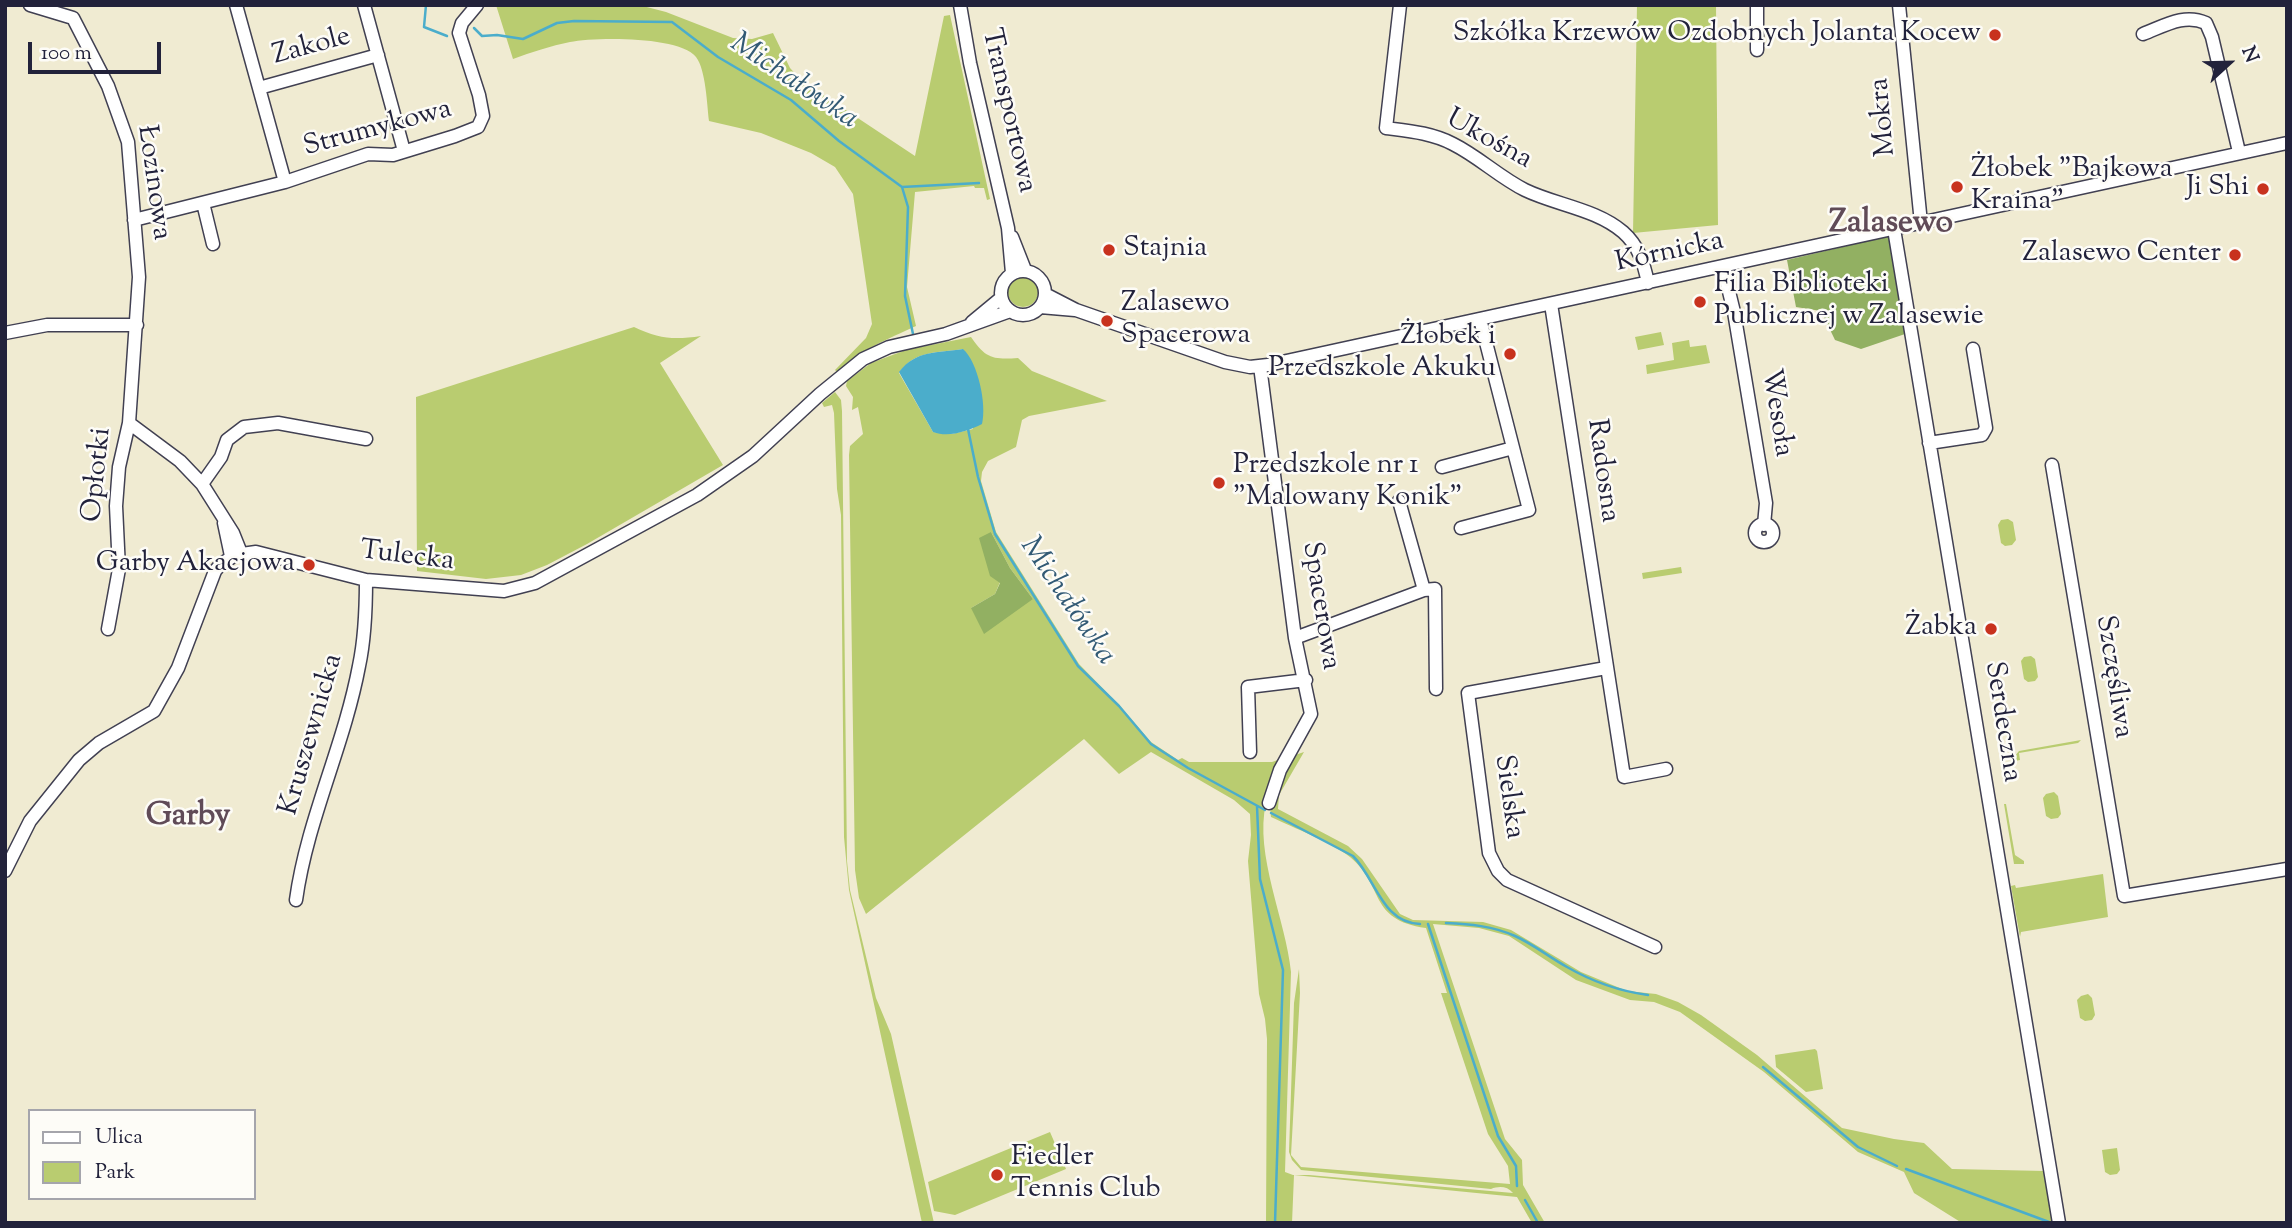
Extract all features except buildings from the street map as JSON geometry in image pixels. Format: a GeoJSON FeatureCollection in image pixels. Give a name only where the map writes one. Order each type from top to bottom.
{"type":"FeatureCollection","features":[{"type":"Feature","properties":{"kind":"street","name":"Łozinowa"},"geometry":{"type":"LineString","coordinates":[[30,5],[71,12],[108,86],[128,142],[139,276],[137,326]]}},
{"type":"Feature","properties":{"kind":"street"},"geometry":{"type":"LineString","coordinates":[[236,5],[285,182]]}},
{"type":"Feature","properties":{"kind":"street","name":"Zakole"},"geometry":{"type":"LineString","coordinates":[[364,5],[404,151]]}},
{"type":"Feature","properties":{"kind":"street","name":"Strumykowa"},"geometry":{"type":"LineString","coordinates":[[134,220],[285,182],[368,154],[393,155],[478,127],[483,116],[479,95],[459,33],[462,23],[477,5]]}},
{"type":"Feature","properties":{"kind":"street","name":"Transportowa"},"geometry":{"type":"LineString","coordinates":[[960,5],[968,54],[1008,228],[1012,273]]}},
{"type":"Feature","properties":{"kind":"street","name":"Ukośna"},"geometry":{"type":"LineString","coordinates":[[1400,5],[1386,128],[1445,140],[1526,190],[1610,223],[1623,232],[1636,247],[1644,264],[1648,284]]}},
{"type":"Feature","properties":{"kind":"street"},"geometry":{"type":"LineString","coordinates":[[1757,5],[1757,50]]}},
{"type":"Feature","properties":{"kind":"street","name":"Mokra"},"geometry":{"type":"LineString","coordinates":[[1899,5],[1921,223]]}},
{"type":"Feature","properties":{"kind":"street"},"geometry":{"type":"LineString","coordinates":[[2143,34],[2177,20],[2195,18],[2206,23],[2212,37],[2239,152]]}},
{"type":"Feature","properties":{"kind":"street","name":"Zakole"},"geometry":{"type":"LineString","coordinates":[[259,88],[378,55]]}},
{"type":"Feature","properties":{"kind":"street","name":"Kórnicka"},"geometry":{"type":"LineString","coordinates":[[1045,294],[1076,310],[1224,362],[1260,366],[1648,284],[2284,143]]}},
{"type":"Feature","properties":{"kind":"street"},"geometry":{"type":"LineString","coordinates":[[203,203],[213,244]]}},
{"type":"Feature","properties":{"kind":"street","name":"Transportowa"},"geometry":{"type":"LineString","coordinates":[[1008,228],[1026,270]]}},
{"type":"Feature","properties":{"kind":"street","name":"Serdeczna"},"geometry":{"type":"LineString","coordinates":[[1894,229],[2059,1223]]}},
{"type":"Feature","properties":{"kind":"street","name":"Wesoła"},"geometry":{"type":"LineString","coordinates":[[1723,267],[1734,312],[1766,503],[1764,524]]}},
{"type":"Feature","properties":{"kind":"street"},"geometry":{"type":"LineString","coordinates":[[970,325],[985,322],[1010,311],[1025,315],[1040,307],[1045,294],[1042,281],[1032,272],[1026,270],[1012,273],[1002,284],[1001,298],[1010,311]]}},
{"type":"Feature","properties":{"kind":"street"},"geometry":{"type":"LineString","coordinates":[[970,325],[1001,298]]}},
{"type":"Feature","properties":{"kind":"street","name":"Radosna"},"geometry":{"type":"LineString","coordinates":[[1551,304],[1624,777],[1665,769]]}},
{"type":"Feature","properties":{"kind":"street","name":"Kórnicka"},"geometry":{"type":"LineString","coordinates":[[1040,307],[1076,310]]}},
{"type":"Feature","properties":{"kind":"street"},"geometry":{"type":"LineString","coordinates":[[1461,528],[1529,510],[1480,319]]}},
{"type":"Feature","properties":{"kind":"street"},"geometry":{"type":"LineString","coordinates":[[5,332],[47,325],[137,326]]}},
{"type":"Feature","properties":{"kind":"street","name":"Tulecka"},"geometry":{"type":"LineString","coordinates":[[236,554],[262,553],[366,580],[491,592],[516,589],[535,583],[713,485],[753,456],[820,394],[863,359],[904,343],[936,337],[970,325]]}},
{"type":"Feature","properties":{"kind":"street","name":"Opłotki"},"geometry":{"type":"LineString","coordinates":[[108,629],[119,569],[116,506],[129,423],[137,326]]}},
{"type":"Feature","properties":{"kind":"street"},"geometry":{"type":"LineString","coordinates":[[1929,443],[1982,435],[1986,428],[1973,349]]}},
{"type":"Feature","properties":{"kind":"street","name":"Spacerowa"},"geometry":{"type":"LineString","coordinates":[[1260,366],[1295,638],[1306,680],[1311,714],[1280,770],[1269,803]]}},
{"type":"Feature","properties":{"kind":"street"},"geometry":{"type":"LineString","coordinates":[[5,871],[30,821],[79,760],[99,743],[154,711],[178,668],[215,571],[236,554],[233,533],[214,499],[202,484],[180,461],[129,423]]}},
{"type":"Feature","properties":{"kind":"street"},"geometry":{"type":"LineString","coordinates":[[202,484],[221,457],[227,440],[244,427],[278,423],[366,439]]}},
{"type":"Feature","properties":{"kind":"street"},"geometry":{"type":"LineString","coordinates":[[1442,467],[1513,448]]}},
{"type":"Feature","properties":{"kind":"street","name":"Szczęśliwa"},"geometry":{"type":"LineString","coordinates":[[2052,465],[2124,896],[2287,869]]}},
{"type":"Feature","properties":{"kind":"street"},"geometry":{"type":"LineString","coordinates":[[1399,501],[1424,590]]}},
{"type":"Feature","properties":{"kind":"street","name":"Kruszewnicka"},"geometry":{"type":"LineString","coordinates":[[296,900],[304,855],[359,667],[365,626],[366,580]]}},
{"type":"Feature","properties":{"kind":"street"},"geometry":{"type":"LineString","coordinates":[[1295,638],[1424,590],[1435,589],[1436,689]]}},
{"type":"Feature","properties":{"kind":"street","name":"Sielska"},"geometry":{"type":"LineString","coordinates":[[1606,668],[1468,693],[1489,853],[1498,871],[1507,880],[1655,947]]}},
{"type":"Feature","properties":{"kind":"street"},"geometry":{"type":"LineString","coordinates":[[1250,752],[1248,687],[1306,680]]}},
{"type":"Feature","properties":{"kind":"green space"},"geometry":{"type":"Polygon","coordinates":[[[496,5],[639,5],[666,12],[733,38],[752,39],[773,33],[790,68],[802,81],[915,156],[944,16],[950,15],[990,199],[987,200],[984,188],[974,186],[915,192],[907,287],[916,326],[865,351],[837,372],[835,370],[866,338],[872,324],[853,194],[835,167],[811,153],[761,133],[709,121],[702,70],[696,57],[687,50],[656,42],[598,39],[541,49],[513,59],[496,5]]]}},
{"type":"Feature","properties":{"kind":"green space"},"geometry":{"type":"Polygon","coordinates":[[[1637,5],[1716,5],[1718,225],[1633,233],[1637,5]]]}},
{"type":"Feature","properties":{"kind":"green space"},"geometry":{"type":"Polygon","coordinates":[[[1889,236],[1905,334],[1861,349],[1835,340],[1821,311],[1796,307],[1787,260],[1889,236]]]}},
{"type":"Feature","properties":{"kind":"green space"},"geometry":{"type":"Polygon","coordinates":[[[1023,277],[1034,281],[1038,292],[1034,303],[1023,307],[1012,303],[1008,292],[1012,281],[1023,277]]]}},
{"type":"Feature","properties":{"kind":"green space"},"geometry":{"type":"Polygon","coordinates":[[[634,327],[667,338],[701,336],[660,363],[723,465],[587,544],[521,575],[486,579],[417,571],[416,397],[634,327]]]}},
{"type":"Feature","properties":{"kind":"green space"},"geometry":{"type":"Polygon","coordinates":[[[1661,332],[1664,345],[1638,350],[1635,337],[1661,332]]]}},
{"type":"Feature","properties":{"kind":"green space"},"geometry":{"type":"Polygon","coordinates":[[[971,337],[990,356],[1002,359],[1018,358],[1032,371],[1107,401],[1029,416],[1022,420],[1016,447],[988,461],[982,472],[981,481],[996,532],[1079,664],[1151,742],[1178,760],[1182,758],[1189,762],[1272,762],[1284,758],[1267,797],[1263,823],[1267,866],[1291,972],[1285,1172],[1294,1175],[1292,1223],[1266,1223],[1267,1039],[1259,994],[1248,861],[1250,814],[1234,800],[1151,752],[1119,774],[1084,739],[866,914],[859,898],[855,870],[849,455],[850,446],[863,434],[858,407],[852,410],[853,397],[846,386],[847,381],[871,363],[906,350],[971,337]],[[963,349],[919,356],[899,373],[933,432],[952,434],[973,429],[963,349]],[[991,532],[1000,582],[995,594],[971,608],[1033,599],[1010,568],[991,532]]]}},
{"type":"Feature","properties":{"kind":"green space"},"geometry":{"type":"Polygon","coordinates":[[[1689,340],[1690,347],[1706,345],[1710,363],[1647,374],[1646,365],[1674,360],[1672,343],[1689,340]]]}},
{"type":"Feature","properties":{"kind":"green space"},"geometry":{"type":"Polygon","coordinates":[[[835,392],[841,400],[842,411],[847,861],[850,890],[876,998],[891,1034],[934,1223],[922,1223],[849,890],[844,837],[841,515],[837,489],[834,413],[832,405],[824,407],[822,403],[835,392]]]}},
{"type":"Feature","properties":{"kind":"green space"},"geometry":{"type":"Polygon","coordinates":[[[2008,519],[2013,522],[2016,540],[2012,545],[2005,546],[2001,543],[1998,525],[2001,520],[2008,519]]]}},
{"type":"Feature","properties":{"kind":"green space"},"geometry":{"type":"Polygon","coordinates":[[[991,532],[1010,568],[1033,599],[984,634],[971,608],[995,594],[1000,583],[990,576],[979,538],[991,532]]]}},
{"type":"Feature","properties":{"kind":"green space"},"geometry":{"type":"Polygon","coordinates":[[[1681,567],[1682,573],[1643,579],[1642,573],[1681,567]]]}},
{"type":"Feature","properties":{"kind":"green space"},"geometry":{"type":"Polygon","coordinates":[[[2031,656],[2035,659],[2038,677],[2035,681],[2028,682],[2024,679],[2021,661],[2024,657],[2031,656]]]}},
{"type":"Feature","properties":{"kind":"green space"},"geometry":{"type":"Polygon","coordinates":[[[2081,740],[2078,743],[2019,753],[2020,760],[2010,762],[2019,751],[2081,740]]]}},
{"type":"Feature","properties":{"kind":"green space"},"geometry":{"type":"Polygon","coordinates":[[[1304,752],[1279,795],[1278,809],[1348,846],[1362,859],[1400,914],[1413,920],[1483,922],[1511,930],[1581,972],[1627,991],[1656,994],[1678,1002],[1757,1055],[1842,1128],[1924,1143],[1952,1169],[2045,1171],[2054,1223],[1962,1223],[1914,1193],[1904,1172],[1858,1152],[1764,1072],[1680,1012],[1654,1002],[1630,1000],[1576,980],[1509,936],[1479,928],[1433,924],[1505,1139],[1522,1160],[1523,1185],[1545,1223],[1532,1223],[1517,1197],[1294,1175],[1513,1193],[1503,1187],[1491,1189],[1301,1170],[1292,1160],[1289,1152],[1294,1003],[1299,969],[1291,1155],[1301,1167],[1510,1184],[1508,1166],[1488,1134],[1441,993],[1447,993],[1426,928],[1408,924],[1386,910],[1361,868],[1342,851],[1271,817],[1273,794],[1289,757],[1304,752]]]}},
{"type":"Feature","properties":{"kind":"green space"},"geometry":{"type":"Polygon","coordinates":[[[2054,792],[2058,796],[2061,814],[2058,818],[2051,819],[2046,816],[2043,798],[2054,792]]]}},
{"type":"Feature","properties":{"kind":"green space"},"geometry":{"type":"Polygon","coordinates":[[[2004,804],[2015,855],[2024,861],[2024,864],[2014,864],[2004,804]]]}},
{"type":"Feature","properties":{"kind":"green space"},"geometry":{"type":"Polygon","coordinates":[[[2103,874],[2108,917],[2021,932],[2020,937],[2011,886],[2015,885],[2016,888],[2103,874]]]}},
{"type":"Feature","properties":{"kind":"green space"},"geometry":{"type":"Polygon","coordinates":[[[2088,994],[2092,998],[2095,1015],[2092,1020],[2085,1021],[2080,1018],[2077,1000],[2088,994]]]}},
{"type":"Feature","properties":{"kind":"green space"},"geometry":{"type":"Polygon","coordinates":[[[1815,1049],[1823,1089],[1806,1092],[1776,1067],[1775,1055],[1815,1049]]]}},
{"type":"Feature","properties":{"kind":"green space","name":"Fiedler Tennis Club"},"geometry":{"type":"Polygon","coordinates":[[[1050,1132],[1066,1169],[955,1215],[934,1211],[928,1182],[1050,1132]]]}},
{"type":"Feature","properties":{"kind":"green space"},"geometry":{"type":"Polygon","coordinates":[[[2117,1148],[2120,1170],[2117,1174],[2110,1175],[2105,1172],[2102,1150],[2117,1148]]]}},
{"type":"Feature","properties":{"kind":"water"},"geometry":{"type":"Polygon","coordinates":[[[963,349],[973,364],[980,384],[982,424],[965,431],[939,434],[933,432],[899,372],[920,356],[963,349]]]}},
{"type":"Feature","properties":{"kind":"waterway","name":"Michałówka"},"geometry":{"type":"LineString","coordinates":[[426,5],[424,27],[447,36]]}},
{"type":"Feature","properties":{"kind":"waterway","name":"Michałówka"},"geometry":{"type":"LineString","coordinates":[[474,28],[482,36],[523,39],[557,23],[574,21],[672,22],[718,57],[791,100],[839,141],[902,187],[908,207],[905,296],[913,334]]}},
{"type":"Feature","properties":{"kind":"waterway"},"geometry":{"type":"LineString","coordinates":[[902,187],[979,183]]}},
{"type":"Feature","properties":{"kind":"waterway","name":"Michałówka"},"geometry":{"type":"LineString","coordinates":[[968,429],[978,477],[995,534],[1078,666],[1119,706],[1151,744],[1188,768],[1265,810]]}},
{"type":"Feature","properties":{"kind":"waterway"},"geometry":{"type":"LineString","coordinates":[[1257,806],[1260,879],[1283,970],[1275,1223]]}},
{"type":"Feature","properties":{"kind":"waterway","name":"Michałówka"},"geometry":{"type":"LineString","coordinates":[[1271,813],[1353,856],[1388,908],[1407,922],[1420,924]]}},
{"type":"Feature","properties":{"kind":"waterway","name":"Michałówka"},"geometry":{"type":"LineString","coordinates":[[1446,923],[1481,926],[1507,933],[1586,977],[1616,988],[1648,995]]}},
{"type":"Feature","properties":{"kind":"waterway"},"geometry":{"type":"LineString","coordinates":[[1428,924],[1498,1136],[1516,1166],[1517,1186]]}},
{"type":"Feature","properties":{"kind":"waterway","name":"Michałówka"},"geometry":{"type":"LineString","coordinates":[[1763,1067],[1858,1147],[1897,1166]]}},
{"type":"Feature","properties":{"kind":"waterway","name":"Michałówka"},"geometry":{"type":"LineString","coordinates":[[1906,1169],[2049,1222]]}},
{"type":"Feature","properties":{"kind":"waterway"},"geometry":{"type":"LineString","coordinates":[[1525,1200],[1538,1223]]}},
{"type":"Feature","properties":{"kind":"place","name":"Szkółka Krzewów Ozdobnych Jolanta Kocew"},"geometry":{"type":"Point","coordinates":[1995,35]}},
{"type":"Feature","properties":{"kind":"place","name":"Żłobek \"Bajkowa Kraina\""},"geometry":{"type":"Point","coordinates":[1957,187]}},
{"type":"Feature","properties":{"kind":"place","name":"Ji Shi"},"geometry":{"type":"Point","coordinates":[2263,189]}},
{"type":"Feature","properties":{"kind":"place","name":"Stajnia"},"geometry":{"type":"Point","coordinates":[1109,250]}},
{"type":"Feature","properties":{"kind":"place","name":"Zalasewo Center"},"geometry":{"type":"Point","coordinates":[2235,255]}},
{"type":"Feature","properties":{"kind":"place","name":"Filia Biblioteki Publicznej w Zalasewie"},"geometry":{"type":"Point","coordinates":[1700,302]}},
{"type":"Feature","properties":{"kind":"place","name":"Zalasewo Spacerowa"},"geometry":{"type":"Point","coordinates":[1107,321]}},
{"type":"Feature","properties":{"kind":"place","name":"Żłobek i Przedszkole Akuku"},"geometry":{"type":"Point","coordinates":[1510,354]}},
{"type":"Feature","properties":{"kind":"place","name":"Przedszkole nr 1 \"Malowany Konik\""},"geometry":{"type":"Point","coordinates":[1219,483]}},
{"type":"Feature","properties":{"kind":"place","name":"Garby Akacjowa"},"geometry":{"type":"Point","coordinates":[309,565]}},
{"type":"Feature","properties":{"kind":"place","name":"Żabka"},"geometry":{"type":"Point","coordinates":[1991,629]}},
{"type":"Feature","properties":{"kind":"place","name":"Fiedler Tennis Club"},"geometry":{"type":"Point","coordinates":[997,1175]}},
{"type":"Feature","properties":{"kind":"district","name":"Zalasewo"},"geometry":{"type":"Point","coordinates":[1891,226]}},
{"type":"Feature","properties":{"kind":"district","name":"Garby"},"geometry":{"type":"Point","coordinates":[188,819]}}]}
